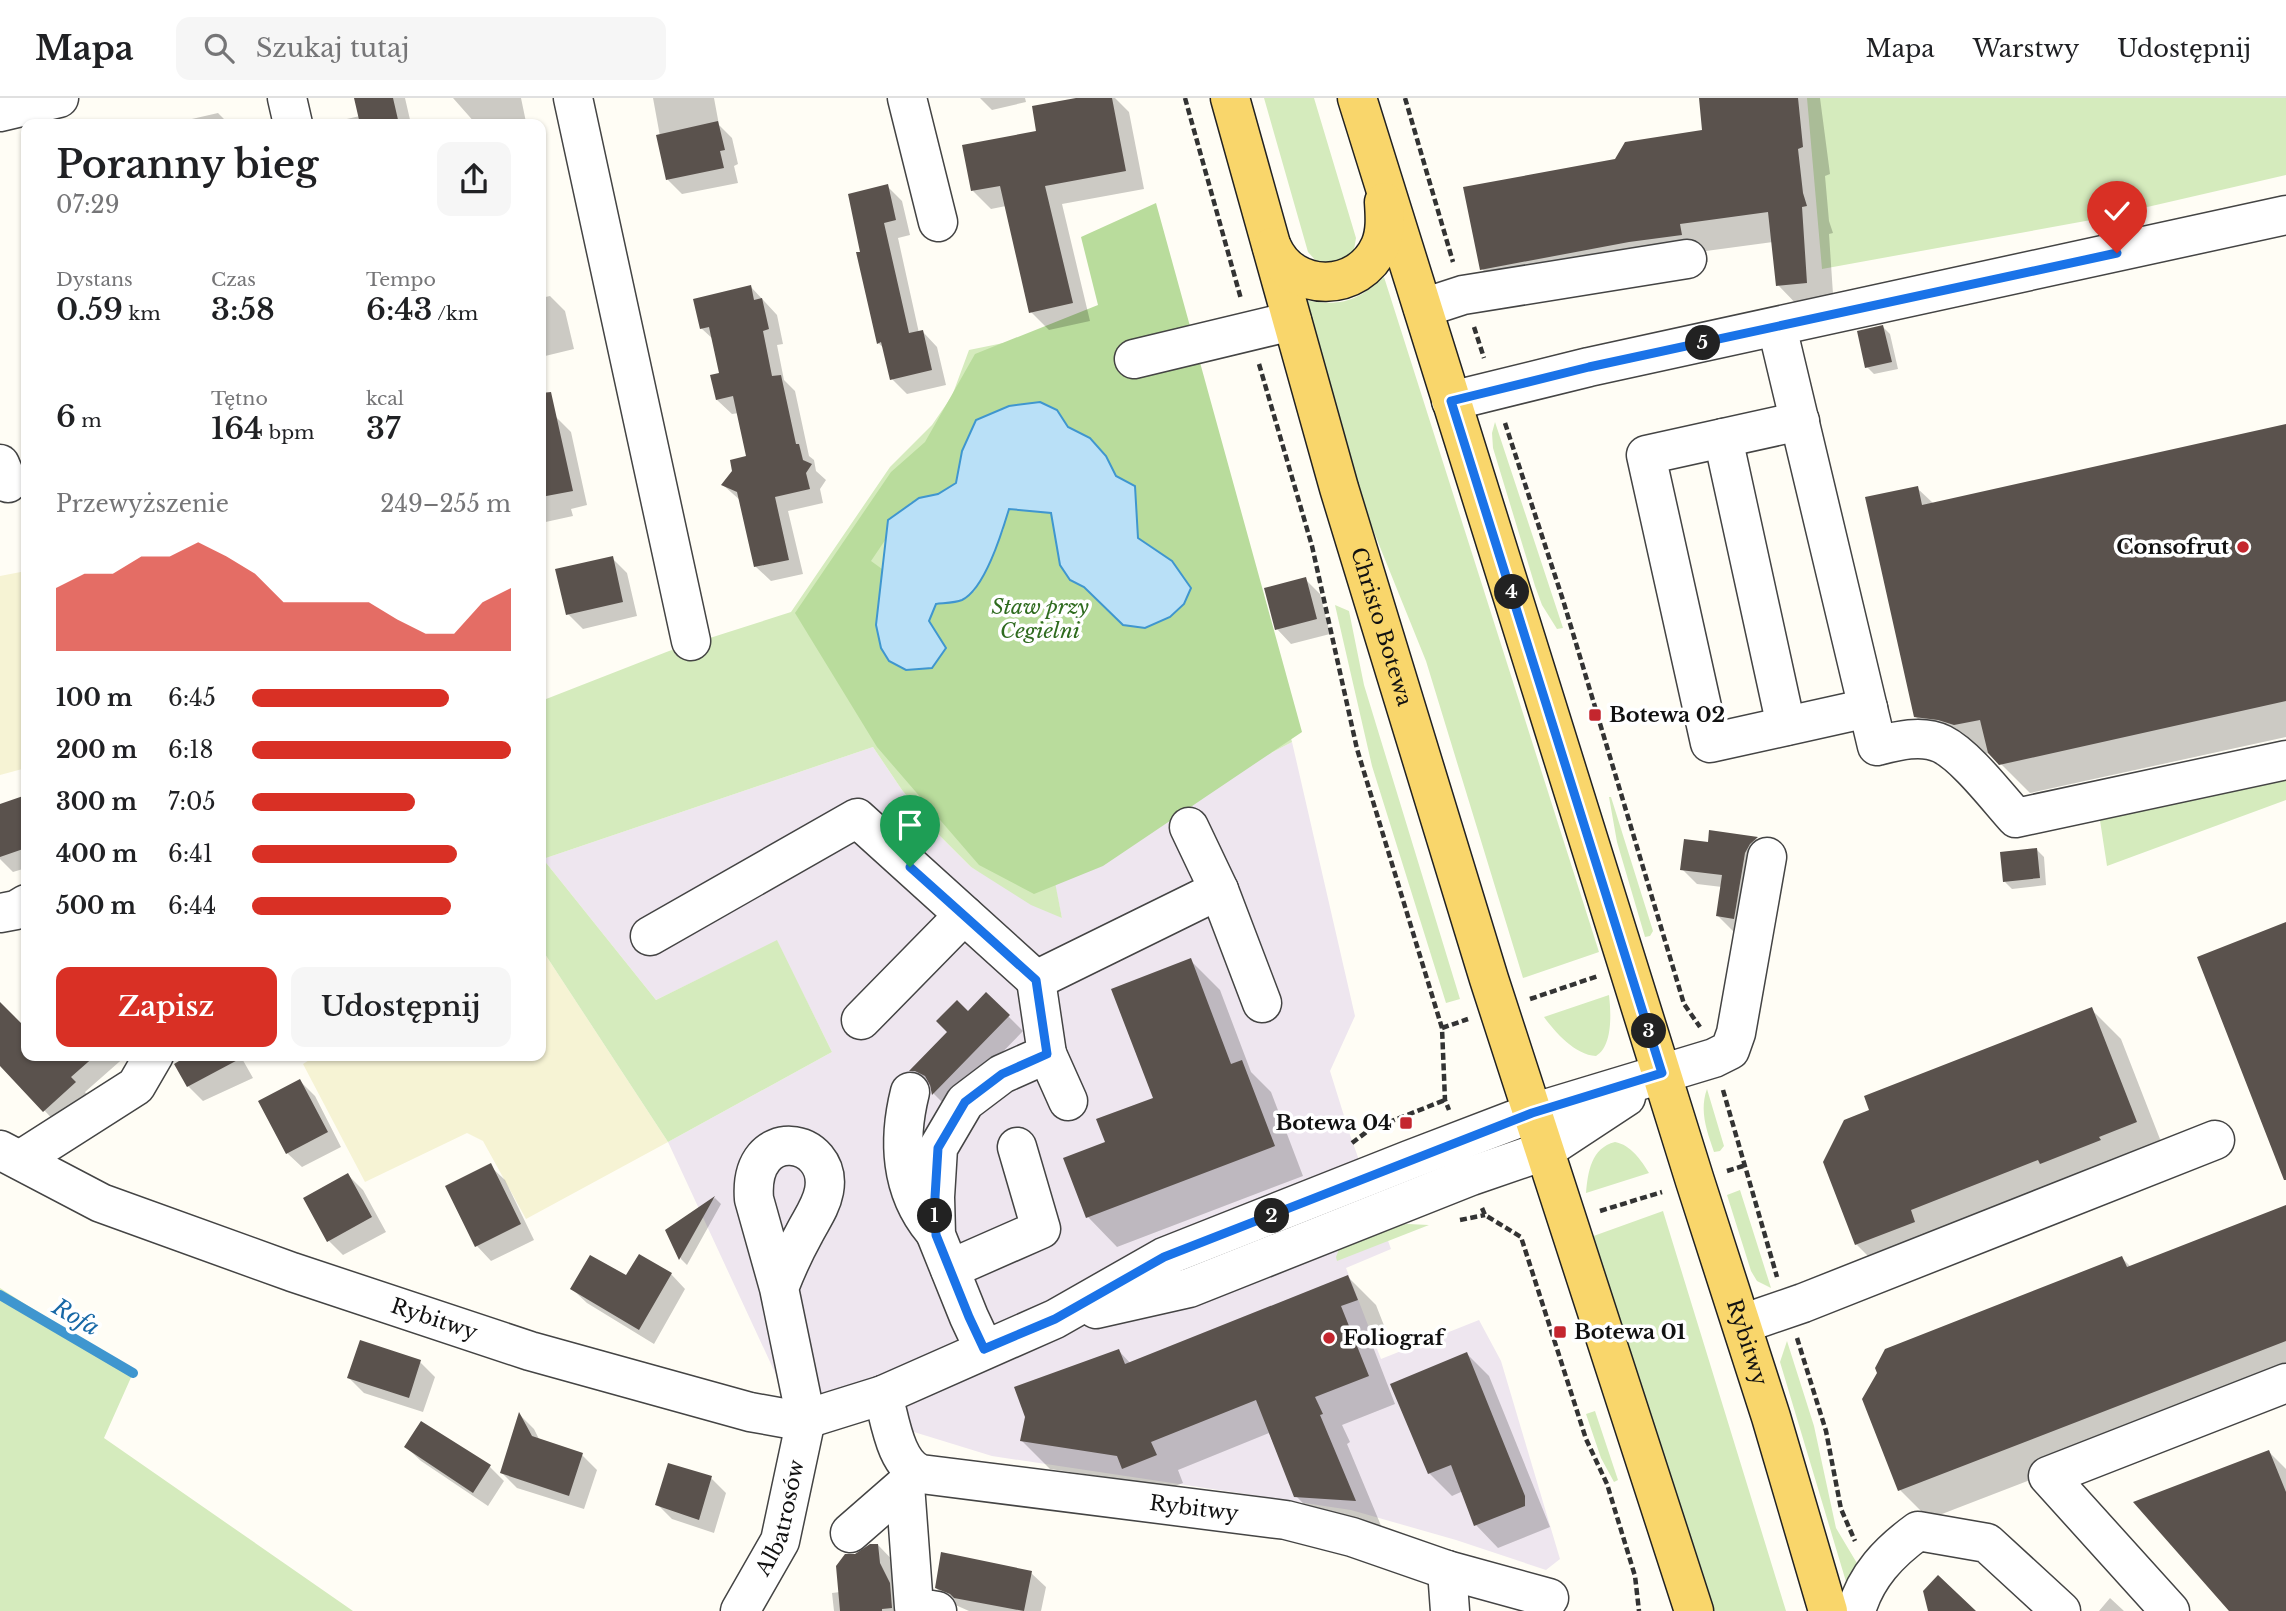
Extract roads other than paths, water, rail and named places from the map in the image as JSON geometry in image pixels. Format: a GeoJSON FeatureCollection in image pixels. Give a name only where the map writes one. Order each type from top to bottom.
{"type":"FeatureCollection","features":[{"type":"Feature","properties":{"kind":"main road","name":"Christo Botewa"},"geometry":{"type":"LineString","coordinates":[[1230,98],[1343,501],[1544,1151]]}},
{"type":"Feature","properties":{"kind":"main road"},"geometry":{"type":"LineString","coordinates":[[1357,98],[1662,1073]]}},
{"type":"Feature","properties":{"kind":"main road"},"geometry":{"type":"LineString","coordinates":[[1269,237],[1282,264],[1304,278],[1331,281],[1356,273],[1376,253],[1384,233],[1385,210],[1381,176]]}},
{"type":"Feature","properties":{"kind":"main road","name":"Rybitwy"},"geometry":{"type":"LineString","coordinates":[[1662,1073],[1742,1324],[1828,1611]]}},
{"type":"Feature","properties":{"kind":"main road"},"geometry":{"type":"LineString","coordinates":[[1544,1151],[1686,1600]]}},
{"type":"Feature","properties":{"kind":"street"},"geometry":{"type":"LineString","coordinates":[[0,112],[59,98]]}},
{"type":"Feature","properties":{"kind":"street"},"geometry":{"type":"LineString","coordinates":[[287,98],[292,119]]}},
{"type":"Feature","properties":{"kind":"street"},"geometry":{"type":"LineString","coordinates":[[573,98],[691,641]]}},
{"type":"Feature","properties":{"kind":"street"},"geometry":{"type":"LineString","coordinates":[[908,98],[938,222]]}},
{"type":"Feature","properties":{"kind":"street"},"geometry":{"type":"LineString","coordinates":[[1451,401],[1494,389],[2286,215]]}},
{"type":"Feature","properties":{"kind":"street"},"geometry":{"type":"LineString","coordinates":[[1423,308],[1464,295],[1688,259]]}},
{"type":"Feature","properties":{"kind":"street"},"geometry":{"type":"LineString","coordinates":[[1134,359],[1292,321]]}},
{"type":"Feature","properties":{"kind":"street"},"geometry":{"type":"LineString","coordinates":[[1777,327],[1877,746],[1905,739],[1940,743],[1960,757],[2016,818],[2286,760]]}},
{"type":"Feature","properties":{"kind":"street"},"geometry":{"type":"LineString","coordinates":[[1800,421],[1646,455],[1710,743],[1868,708]]}},
{"type":"Feature","properties":{"kind":"street"},"geometry":{"type":"LineString","coordinates":[[1723,438],[1786,726]]}},
{"type":"Feature","properties":{"kind":"street"},"geometry":{"type":"LineString","coordinates":[[650,936],[857,818],[1036,980],[1047,1054],[1068,1101]]}},
{"type":"Feature","properties":{"kind":"street"},"geometry":{"type":"LineString","coordinates":[[1189,827],[1219,890],[1262,1003]]}},
{"type":"Feature","properties":{"kind":"street"},"geometry":{"type":"LineString","coordinates":[[1662,1073],[1714,1058],[1730,1050],[1736,1033],[1766,857]]}},
{"type":"Feature","properties":{"kind":"street"},"geometry":{"type":"LineString","coordinates":[[1036,980],[1219,890]]}},
{"type":"Feature","properties":{"kind":"street"},"geometry":{"type":"LineString","coordinates":[[0,912],[21,907]]}},
{"type":"Feature","properties":{"kind":"street"},"geometry":{"type":"LineString","coordinates":[[861,1020],[964,915]]}},
{"type":"Feature","properties":{"kind":"street"},"geometry":{"type":"LineString","coordinates":[[936,1235],[938,1148],[965,1102],[1002,1074],[1047,1054]]}},
{"type":"Feature","properties":{"kind":"street"},"geometry":{"type":"LineString","coordinates":[[10,1155],[136,1086],[151,1061]]}},
{"type":"Feature","properties":{"kind":"street","name":"Rybitwy"},"geometry":{"type":"LineString","coordinates":[[10,1155],[101,1203],[292,1272],[530,1351],[750,1412],[780,1418],[806,1419],[883,1395],[1055,1319],[1164,1257],[1532,1113],[1662,1073]]}},
{"type":"Feature","properties":{"kind":"street","name":"Rybitwy"},"geometry":{"type":"LineString","coordinates":[[1055,1319],[1189,1288],[1471,1176],[1544,1151],[1662,1073]]}},
{"type":"Feature","properties":{"kind":"street"},"geometry":{"type":"LineString","coordinates":[[911,1092],[903,1120],[903,1156],[909,1187],[920,1216],[936,1235],[984,1349]]}},
{"type":"Feature","properties":{"kind":"street"},"geometry":{"type":"LineString","coordinates":[[1742,1324],[1803,1303],[2215,1140]]}},
{"type":"Feature","properties":{"kind":"street"},"geometry":{"type":"LineString","coordinates":[[950,1269],[1041,1229],[1017,1147]]}},
{"type":"Feature","properties":{"kind":"street"},"geometry":{"type":"LineString","coordinates":[[779,1288],[806,1419]]}},
{"type":"Feature","properties":{"kind":"street"},"geometry":{"type":"LineString","coordinates":[[2169,1611],[2048,1476],[2286,1383]]}},
{"type":"Feature","properties":{"kind":"street"},"geometry":{"type":"LineString","coordinates":[[883,1395],[909,1478],[914,1606],[937,1611]]}},
{"type":"Feature","properties":{"kind":"street","name":"Albatrosów"},"geometry":{"type":"LineString","coordinates":[[740,1611],[780,1541],[806,1419]]}},
{"type":"Feature","properties":{"kind":"street"},"geometry":{"type":"LineString","coordinates":[[850,1533],[909,1478]]}},
{"type":"Feature","properties":{"kind":"street","name":"Rybitwy"},"geometry":{"type":"LineString","coordinates":[[909,1478],[1069,1493],[1286,1520],[1352,1537],[1447,1570],[1549,1598]]}},
{"type":"Feature","properties":{"kind":"street"},"geometry":{"type":"LineString","coordinates":[[1856,1611],[1863,1591],[1875,1572],[1898,1546],[1918,1531],[1987,1543],[2061,1611]]}},
{"type":"Feature","properties":{"kind":"street"},"geometry":{"type":"LineString","coordinates":[[1447,1570],[1450,1610]]}},
{"type":"Feature","properties":{"kind":"water"},"geometry":{"type":"Polygon","coordinates":[[[1040,402],[1057,410],[1068,427],[1090,438],[1106,456],[1116,476],[1135,486],[1138,538],[1172,561],[1191,588],[1184,604],[1170,617],[1145,628],[1123,625],[1084,587],[1070,580],[1060,565],[1051,513],[1009,509],[992,559],[978,584],[962,600],[936,604],[929,621],[946,648],[932,668],[906,670],[889,661],[881,648],[876,625],[888,520],[919,498],[938,494],[956,483],[962,451],[976,420],[1009,406],[1040,402]]]}},
{"type":"Feature","properties":{"kind":"waterway","name":"Rofa"},"geometry":{"type":"LineString","coordinates":[[0,1295],[133,1373]]}},
{"type":"Feature","properties":{"kind":"place","name":"Consofrut"},"geometry":{"type":"Point","coordinates":[2243,547]}},
{"type":"Feature","properties":{"kind":"place","name":"Botewa 02"},"geometry":{"type":"Point","coordinates":[1595,715]}},
{"type":"Feature","properties":{"kind":"place","name":"Botewa 04"},"geometry":{"type":"Point","coordinates":[1406,1123]}},
{"type":"Feature","properties":{"kind":"place","name":"Botewa 01"},"geometry":{"type":"Point","coordinates":[1560,1332]}},
{"type":"Feature","properties":{"kind":"place","name":"Foliograf"},"geometry":{"type":"Point","coordinates":[1329,1338]}},
{"type":"Feature","properties":{"kind":"park label","name":"Staw przy Cegielni"},"geometry":{"type":"Point","coordinates":[1040,619]}}]}
